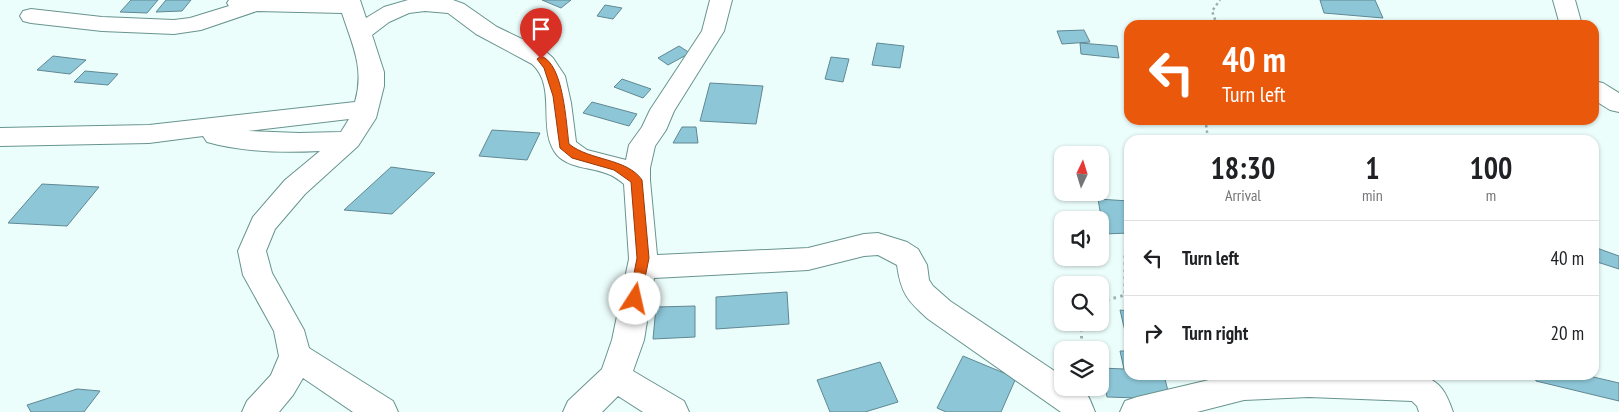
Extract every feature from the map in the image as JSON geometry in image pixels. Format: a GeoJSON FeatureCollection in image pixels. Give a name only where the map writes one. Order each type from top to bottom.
{"type":"FeatureCollection","features":[{"type":"Feature","properties":{"kind":"street"},"geometry":{"type":"LineString","coordinates":[[227,0],[256,4],[350,3],[372,72],[372,86],[366,109],[349,140],[282,201],[263,224],[252,251],[258,275],[289,330],[295,356],[290,371],[282,385],[259,412]]}},
{"type":"Feature","properties":{"kind":"street"},"geometry":{"type":"LineString","coordinates":[[580,412],[615,378],[628,340],[643,258],[637,180],[637,168],[642,145],[653,130],[662,110],[708,41],[713,31],[721,0]]}},
{"type":"Feature","properties":{"kind":"street"},"geometry":{"type":"LineString","coordinates":[[1564,0],[1570,20]]}},
{"type":"Feature","properties":{"kind":"street"},"geometry":{"type":"LineString","coordinates":[[359,34],[382,14],[404,5],[456,3],[468,19],[512,45],[534,55],[548,67],[558,96],[563,146],[568,151],[617,167],[637,180]]}},
{"type":"Feature","properties":{"kind":"street"},"geometry":{"type":"LineString","coordinates":[[32,16],[102,24],[174,27],[193,25],[256,4]]}},
{"type":"Feature","properties":{"kind":"street"},"geometry":{"type":"LineString","coordinates":[[1599,91],[1619,104]]}},
{"type":"Feature","properties":{"kind":"street"},"geometry":{"type":"LineString","coordinates":[[0,137],[149,134],[366,109]]}},
{"type":"Feature","properties":{"kind":"street"},"geometry":{"type":"LineString","coordinates":[[187,131],[258,142],[349,140]]}},
{"type":"Feature","properties":{"kind":"street"},"geometry":{"type":"LineString","coordinates":[[641,267],[808,259],[864,245],[878,244],[897,250],[908,257],[912,265],[914,283],[922,295],[939,310],[1071,400],[1076,404],[1078,412]]}},
{"type":"Feature","properties":{"kind":"street"},"geometry":{"type":"LineString","coordinates":[[295,356],[381,412]]}},
{"type":"Feature","properties":{"kind":"street"},"geometry":{"type":"LineString","coordinates":[[615,378],[672,412]]}},
{"type":"Feature","properties":{"kind":"street"},"geometry":{"type":"LineString","coordinates":[[1137,412],[1244,386],[1309,383],[1414,387],[1428,394],[1432,399],[1436,412]]}},
{"type":"Feature","properties":{"kind":"path"},"geometry":{"type":"LineString","coordinates":[[1215,20],[1212,11],[1220,0]]}},
{"type":"Feature","properties":{"kind":"path"},"geometry":{"type":"LineString","coordinates":[[1109,299],[1124,295]]}},
{"type":"Feature","properties":{"kind":"building"},"geometry":{"type":"Polygon","coordinates":[[[131,0],[158,0],[147,13],[120,12],[131,0]]]}},
{"type":"Feature","properties":{"kind":"building"},"geometry":{"type":"Polygon","coordinates":[[[166,0],[191,0],[182,11],[156,12],[166,0]]]}},
{"type":"Feature","properties":{"kind":"building"},"geometry":{"type":"Polygon","coordinates":[[[542,0],[571,0],[561,8],[542,0]]]}},
{"type":"Feature","properties":{"kind":"building"},"geometry":{"type":"Polygon","coordinates":[[[1320,0],[1375,0],[1383,18],[1324,13],[1320,0]]]}},
{"type":"Feature","properties":{"kind":"building"},"geometry":{"type":"Polygon","coordinates":[[[605,5],[622,8],[613,19],[597,16],[605,5]]]}},
{"type":"Feature","properties":{"kind":"building"},"geometry":{"type":"Polygon","coordinates":[[[1084,30],[1090,42],[1062,44],[1057,31],[1084,30]]]}},
{"type":"Feature","properties":{"kind":"building"},"geometry":{"type":"Polygon","coordinates":[[[877,43],[904,46],[900,68],[872,65],[877,43]]]}},
{"type":"Feature","properties":{"kind":"building"},"geometry":{"type":"Polygon","coordinates":[[[1080,43],[1117,46],[1119,58],[1081,54],[1080,43]]]}},
{"type":"Feature","properties":{"kind":"building"},"geometry":{"type":"Polygon","coordinates":[[[679,46],[690,53],[668,65],[658,58],[679,46]]]}},
{"type":"Feature","properties":{"kind":"building"},"geometry":{"type":"Polygon","coordinates":[[[53,56],[86,60],[70,74],[37,70],[53,56]]]}},
{"type":"Feature","properties":{"kind":"building"},"geometry":{"type":"Polygon","coordinates":[[[831,57],[849,59],[843,82],[825,79],[831,57]]]}},
{"type":"Feature","properties":{"kind":"building"},"geometry":{"type":"Polygon","coordinates":[[[85,71],[118,74],[108,85],[74,82],[85,71]]]}},
{"type":"Feature","properties":{"kind":"building"},"geometry":{"type":"Polygon","coordinates":[[[622,79],[651,89],[643,98],[614,87],[622,79]]]}},
{"type":"Feature","properties":{"kind":"building"},"geometry":{"type":"Polygon","coordinates":[[[710,83],[763,86],[756,124],[700,121],[710,83]]]}},
{"type":"Feature","properties":{"kind":"building"},"geometry":{"type":"Polygon","coordinates":[[[592,102],[637,114],[629,126],[583,113],[592,102]]]}},
{"type":"Feature","properties":{"kind":"building"},"geometry":{"type":"Polygon","coordinates":[[[682,127],[696,127],[698,143],[673,143],[682,127]]]}},
{"type":"Feature","properties":{"kind":"building"},"geometry":{"type":"Polygon","coordinates":[[[492,130],[540,133],[527,160],[479,156],[492,130]]]}},
{"type":"Feature","properties":{"kind":"building"},"geometry":{"type":"Polygon","coordinates":[[[391,167],[435,173],[392,214],[344,210],[391,167]]]}},
{"type":"Feature","properties":{"kind":"building"},"geometry":{"type":"Polygon","coordinates":[[[42,184],[99,187],[67,226],[8,223],[42,184]]]}},
{"type":"Feature","properties":{"kind":"building"},"geometry":{"type":"Polygon","coordinates":[[[1098,201],[1124,201],[1124,233],[1109,234],[1109,211],[1100,211],[1098,201]]]}},
{"type":"Feature","properties":{"kind":"building"},"geometry":{"type":"Polygon","coordinates":[[[1599,249],[1619,256],[1619,269],[1599,263],[1599,249]]]}},
{"type":"Feature","properties":{"kind":"building"},"geometry":{"type":"Polygon","coordinates":[[[787,292],[789,324],[716,329],[716,297],[787,292]]]}},
{"type":"Feature","properties":{"kind":"building"},"geometry":{"type":"Polygon","coordinates":[[[695,306],[695,337],[653,339],[656,307],[695,306]]]}},
{"type":"Feature","properties":{"kind":"building"},"geometry":{"type":"Polygon","coordinates":[[[1120,310],[1124,310],[1124,327],[1120,310]]]}},
{"type":"Feature","properties":{"kind":"building"},"geometry":{"type":"Polygon","coordinates":[[[1120,351],[1124,351],[1124,369],[1120,351]]]}},
{"type":"Feature","properties":{"kind":"building"},"geometry":{"type":"Polygon","coordinates":[[[963,356],[1016,378],[1001,412],[946,412],[937,408],[963,356]]]}},
{"type":"Feature","properties":{"kind":"building"},"geometry":{"type":"Polygon","coordinates":[[[880,362],[898,402],[865,412],[830,412],[817,380],[880,362]]]}},
{"type":"Feature","properties":{"kind":"building"},"geometry":{"type":"Polygon","coordinates":[[[1109,368],[1124,369],[1124,380],[1165,380],[1170,399],[1107,397],[1109,396],[1109,368]]]}},
{"type":"Feature","properties":{"kind":"building"},"geometry":{"type":"Polygon","coordinates":[[[1599,378],[1619,383],[1619,401],[1536,381],[1599,380],[1599,378]]]}},
{"type":"Feature","properties":{"kind":"building"},"geometry":{"type":"Polygon","coordinates":[[[77,389],[100,391],[84,412],[31,412],[27,405],[77,389]]]}},
{"type":"Feature","properties":{"kind":"route"},"geometry":{"type":"LineString","coordinates":[[541,59],[548,67],[558,96],[563,146],[576,155],[617,167],[637,180],[643,258],[635,299]]}}]}
